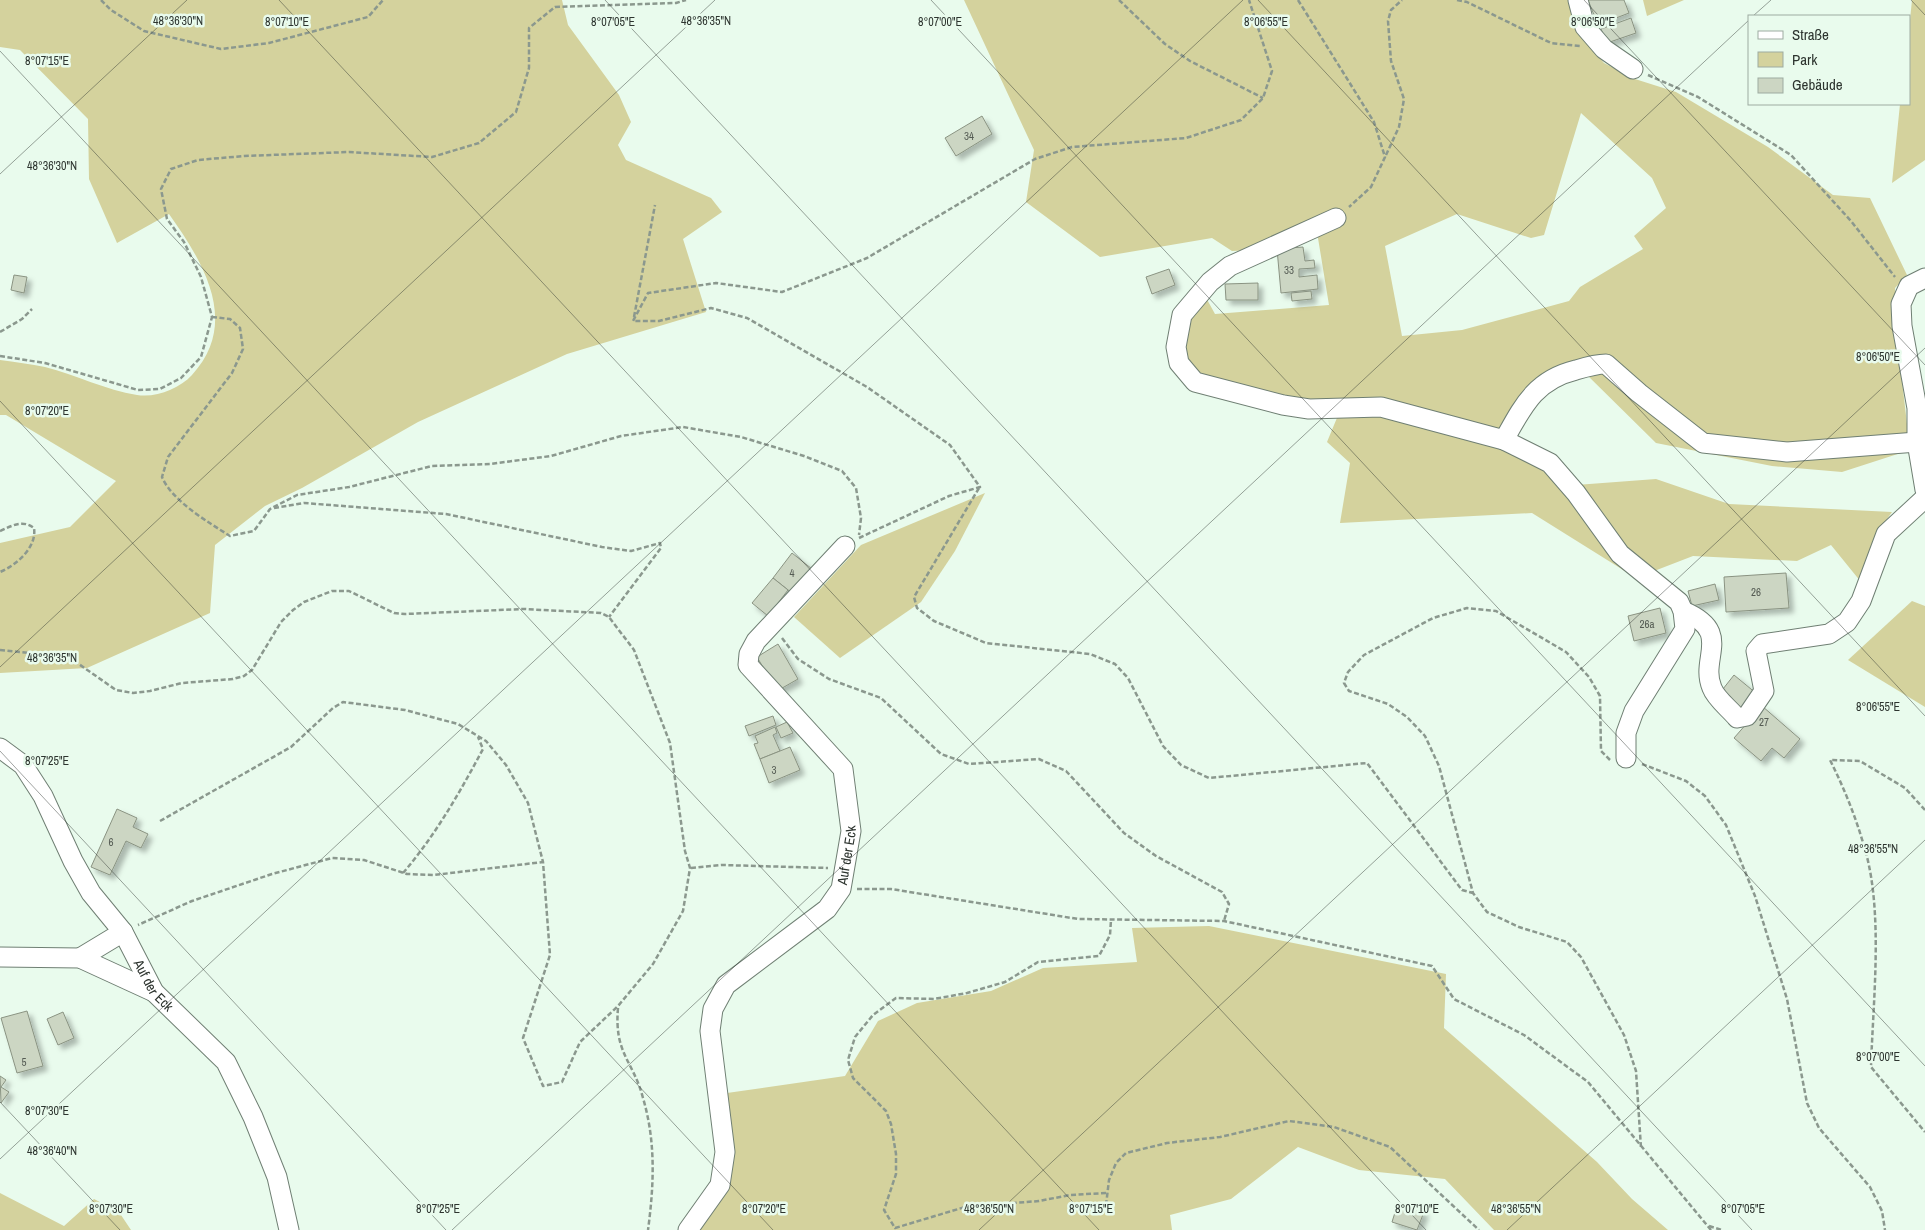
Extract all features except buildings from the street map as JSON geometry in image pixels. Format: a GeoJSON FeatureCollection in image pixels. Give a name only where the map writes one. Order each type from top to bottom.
{"type":"FeatureCollection","features":[{"type":"Feature","properties":{"kind":"street"},"geometry":{"type":"LineString","coordinates":[[1578,0],[1586,27],[1604,49],[1633,68]]}},
{"type":"Feature","properties":{"kind":"street"},"geometry":{"type":"LineString","coordinates":[[1336,218],[1230,266],[1210,282],[1182,315],[1176,347],[1179,363],[1194,382],[1284,405],[1309,409],[1381,407],[1504,440],[1550,463],[1576,494],[1620,554],[1679,602],[1683,612],[1685,629],[1634,711],[1626,734],[1626,758]]}},
{"type":"Feature","properties":{"kind":"street"},"geometry":{"type":"LineString","coordinates":[[1925,278],[1909,286],[1901,304],[1902,326],[1917,408],[1917,442],[1925,490]]}},
{"type":"Feature","properties":{"kind":"street"},"geometry":{"type":"LineString","coordinates":[[1504,440],[1526,402],[1536,390],[1559,374],[1597,364],[1606,364],[1639,393],[1703,443],[1787,452],[1917,442]]}},
{"type":"Feature","properties":{"kind":"street"},"geometry":{"type":"LineString","coordinates":[[1683,612],[1696,617],[1709,629],[1712,645],[1710,679],[1712,689],[1737,718],[1747,716],[1764,691],[1756,651],[1762,644],[1829,634],[1848,622],[1861,601],[1886,534],[1925,498]]}},
{"type":"Feature","properties":{"kind":"street","name":"Auf der Eck"},"geometry":{"type":"LineString","coordinates":[[688,1230],[720,1185],[725,1152],[710,1031],[713,1008],[726,985],[827,909],[841,889],[851,831],[844,769],[748,665],[748,654],[756,641],[851,542]]}},
{"type":"Feature","properties":{"kind":"street","name":"Auf der Eck"},"geometry":{"type":"LineString","coordinates":[[0,748],[23,764],[43,796],[73,861],[91,893],[123,932],[154,992],[226,1062],[253,1116],[277,1177],[289,1230]]}},
{"type":"Feature","properties":{"kind":"street"},"geometry":{"type":"LineString","coordinates":[[80,958],[123,932]]}},
{"type":"Feature","properties":{"kind":"street"},"geometry":{"type":"LineString","coordinates":[[0,957],[80,958],[154,992]]}},
{"type":"Feature","properties":{"kind":"path"},"geometry":{"type":"LineString","coordinates":[[101,0],[111,10],[144,31],[221,49],[269,43],[368,17],[383,0]]}},
{"type":"Feature","properties":{"kind":"path"},"geometry":{"type":"LineString","coordinates":[[0,356],[45,363],[138,390],[160,389],[181,378],[201,358],[212,317],[200,277],[184,242],[167,218],[162,202],[161,190],[171,169],[198,160],[244,156],[349,152],[432,157],[479,143],[516,112],[529,68],[529,28],[555,7],[676,3],[686,0]]}},
{"type":"Feature","properties":{"kind":"path"},"geometry":{"type":"LineString","coordinates":[[1119,0],[1165,44],[1190,61],[1263,98]]}},
{"type":"Feature","properties":{"kind":"path"},"geometry":{"type":"LineString","coordinates":[[633,321],[648,293],[716,283],[782,292],[867,258],[1035,158],[1072,147],[1186,138],[1241,120],[1263,98],[1272,71],[1249,0]]}},
{"type":"Feature","properties":{"kind":"path"},"geometry":{"type":"LineString","coordinates":[[1298,0],[1374,122],[1386,157]]}},
{"type":"Feature","properties":{"kind":"path"},"geometry":{"type":"LineString","coordinates":[[1336,218],[1371,187],[1399,127],[1404,99],[1391,61],[1388,21],[1391,10],[1402,0]]}},
{"type":"Feature","properties":{"kind":"path"},"geometry":{"type":"LineString","coordinates":[[1456,0],[1467,2],[1551,43],[1604,49]]}},
{"type":"Feature","properties":{"kind":"path"},"geometry":{"type":"LineString","coordinates":[[1633,68],[1698,97],[1791,155],[1851,221],[1906,292]]}},
{"type":"Feature","properties":{"kind":"path"},"geometry":{"type":"LineString","coordinates":[[633,321],[655,205]]}},
{"type":"Feature","properties":{"kind":"path"},"geometry":{"type":"LineString","coordinates":[[633,321],[658,321],[711,308],[747,318],[867,387],[950,445],[980,487]]}},
{"type":"Feature","properties":{"kind":"path"},"geometry":{"type":"LineString","coordinates":[[0,332],[22,319],[32,310]]}},
{"type":"Feature","properties":{"kind":"path"},"geometry":{"type":"LineString","coordinates":[[212,317],[230,319],[240,328],[243,349],[232,373],[168,457],[162,477],[166,487],[202,518],[230,536],[254,530],[270,509],[297,495],[349,487],[432,466],[490,464],[551,456],[621,436],[683,427],[741,436],[804,456],[842,471],[856,488],[861,518],[851,542]]}},
{"type":"Feature","properties":{"kind":"path"},"geometry":{"type":"LineString","coordinates":[[851,542],[950,496],[980,487]]}},
{"type":"Feature","properties":{"kind":"path"},"geometry":{"type":"LineString","coordinates":[[980,487],[914,597],[917,608],[934,621],[986,643],[1090,654],[1114,664],[1128,678],[1163,746],[1181,765],[1209,778],[1367,763],[1462,890],[1473,894]]}},
{"type":"Feature","properties":{"kind":"path"},"geometry":{"type":"LineString","coordinates":[[270,509],[304,503],[446,514],[602,548],[631,551],[660,543],[661,548],[609,617]]}},
{"type":"Feature","properties":{"kind":"path"},"geometry":{"type":"LineString","coordinates":[[0,531],[18,523],[28,523],[34,528],[35,536],[33,545],[7,569],[0,572]]}},
{"type":"Feature","properties":{"kind":"path"},"geometry":{"type":"LineString","coordinates":[[0,650],[61,656],[73,660],[116,690],[133,693],[182,683],[234,680],[244,676],[252,670],[282,622],[293,610],[304,602],[332,591],[349,591],[394,613],[405,614],[524,609],[601,613],[609,617],[634,650],[670,743],[685,851],[690,868],[683,911],[653,964],[618,1006],[580,1042],[562,1082],[543,1086],[523,1038],[550,955],[543,862],[528,803],[506,765],[486,741],[458,724],[405,710],[343,702],[291,747],[160,821]]}},
{"type":"Feature","properties":{"kind":"path"},"geometry":{"type":"LineString","coordinates":[[1641,1148],[1636,1071],[1624,1035],[1580,957],[1567,942],[1519,928],[1486,912],[1473,894],[1439,766],[1425,736],[1406,716],[1388,704],[1349,690],[1344,683],[1348,672],[1364,655],[1434,618],[1467,608],[1496,611],[1566,652],[1589,677],[1600,696],[1601,751],[1612,763],[1626,758],[1686,781],[1705,796],[1726,825],[1755,896],[1787,999],[1807,1103],[1819,1128],[1870,1187],[1882,1211],[1885,1230]]}},
{"type":"Feature","properties":{"kind":"path"},"geometry":{"type":"LineString","coordinates":[[772,624],[798,659],[829,679],[881,698],[941,754],[969,764],[1039,759],[1066,771],[1124,833],[1156,856],[1222,892],[1229,904],[1224,921]]}},
{"type":"Feature","properties":{"kind":"path"},"geometry":{"type":"LineString","coordinates":[[403,873],[434,830],[472,770],[483,749],[477,736]]}},
{"type":"Feature","properties":{"kind":"path"},"geometry":{"type":"LineString","coordinates":[[1925,810],[1905,788],[1860,761],[1830,760],[1847,794],[1866,854],[1875,916],[1871,1067],[1925,1132]]}},
{"type":"Feature","properties":{"kind":"path"},"geometry":{"type":"LineString","coordinates":[[123,932],[192,901],[272,874],[332,858],[364,860],[403,873],[434,875],[543,862]]}},
{"type":"Feature","properties":{"kind":"path"},"geometry":{"type":"LineString","coordinates":[[690,868],[722,865],[844,869]]}},
{"type":"Feature","properties":{"kind":"path"},"geometry":{"type":"LineString","coordinates":[[841,889],[891,889],[1012,910],[1078,919],[1224,921],[1432,966],[1454,999],[1524,1035],[1588,1082],[1641,1148],[1710,1228],[1722,1230]]}},
{"type":"Feature","properties":{"kind":"path"},"geometry":{"type":"LineString","coordinates":[[1106,1193],[1070,1195],[1039,1201],[965,1207],[896,1228],[888,1220],[884,1210],[896,1174],[896,1154],[891,1124],[886,1111],[853,1078],[848,1060],[855,1037],[873,1015],[896,998],[934,998],[967,993],[1006,982],[1038,962],[1099,956],[1110,935],[1111,920]]}},
{"type":"Feature","properties":{"kind":"path"},"geometry":{"type":"LineString","coordinates":[[618,1006],[617,1026],[619,1044],[643,1097],[654,1160],[648,1230]]}},
{"type":"Feature","properties":{"kind":"path"},"geometry":{"type":"LineString","coordinates":[[1106,1205],[1106,1193],[1116,1164],[1126,1153],[1167,1143],[1220,1137],[1289,1121],[1334,1127],[1390,1147],[1479,1230]]}},
{"type":"Feature","properties":{"kind":"green space"},"geometry":{"type":"Polygon","coordinates":[[[0,0],[562,0],[568,25],[619,95],[631,122],[618,145],[626,160],[711,198],[722,212],[683,239],[706,312],[567,354],[418,422],[302,488],[265,506],[215,545],[210,613],[87,668],[0,673],[0,543],[70,527],[116,481],[6,415],[0,415],[0,360],[45,367],[125,393],[144,396],[159,394],[187,380],[206,355],[214,335],[215,314],[212,293],[204,273],[194,253],[169,214],[117,243],[89,179],[88,119],[20,50],[0,47],[0,0]]]}},
{"type":"Feature","properties":{"kind":"green space"},"geometry":{"type":"Polygon","coordinates":[[[964,0],[1569,0],[1578,32],[1604,63],[1635,79],[1676,92],[1768,147],[1833,195],[1870,198],[1907,275],[1895,288],[1899,355],[1910,450],[1842,472],[1772,466],[1656,443],[1584,372],[1581,366],[1500,429],[1487,431],[1316,406],[1198,378],[1181,350],[1188,318],[1204,294],[1215,314],[1329,305],[1317,232],[1255,250],[1232,251],[1212,238],[1100,257],[1026,202],[1034,150],[964,0]],[[1581,113],[1544,235],[1531,238],[1457,214],[1385,246],[1402,336],[1462,330],[1569,301],[1580,287],[1643,249],[1634,236],[1666,208],[1652,178],[1581,113]]]}},
{"type":"Feature","properties":{"kind":"green space"},"geometry":{"type":"Polygon","coordinates":[[[1643,0],[1684,0],[1647,16],[1643,0]]]}},
{"type":"Feature","properties":{"kind":"green space"},"geometry":{"type":"Polygon","coordinates":[[[1912,0],[1925,0],[1925,160],[1892,183],[1900,105],[1910,105],[1910,20],[1912,0]]]}},
{"type":"Feature","properties":{"kind":"green space"},"geometry":{"type":"Polygon","coordinates":[[[1339,413],[1381,413],[1502,444],[1576,485],[1656,479],[1729,504],[1892,512],[1875,536],[1861,582],[1831,545],[1797,561],[1693,556],[1636,578],[1532,513],[1340,523],[1350,463],[1327,442],[1339,413]]]}},
{"type":"Feature","properties":{"kind":"green space"},"geometry":{"type":"Polygon","coordinates":[[[985,493],[955,551],[921,602],[840,658],[794,617],[861,545],[985,493]]]}},
{"type":"Feature","properties":{"kind":"green space"},"geometry":{"type":"Polygon","coordinates":[[[1912,601],[1925,606],[1925,707],[1848,660],[1912,601]]]}},
{"type":"Feature","properties":{"kind":"green space"},"geometry":{"type":"Polygon","coordinates":[[[1209,926],[1446,974],[1444,1028],[1597,1162],[1632,1199],[1668,1230],[1494,1230],[1445,1179],[1359,1170],[1298,1147],[1231,1199],[1170,1215],[1172,1230],[697,1230],[732,1151],[727,1093],[845,1076],[878,1021],[917,1003],[991,991],[1043,968],[1137,962],[1132,928],[1209,926]]]}},
{"type":"Feature","properties":{"kind":"green space"},"geometry":{"type":"Polygon","coordinates":[[[0,1193],[64,1226],[94,1199],[119,1212],[131,1230],[0,1230],[0,1193]]]}}]}
